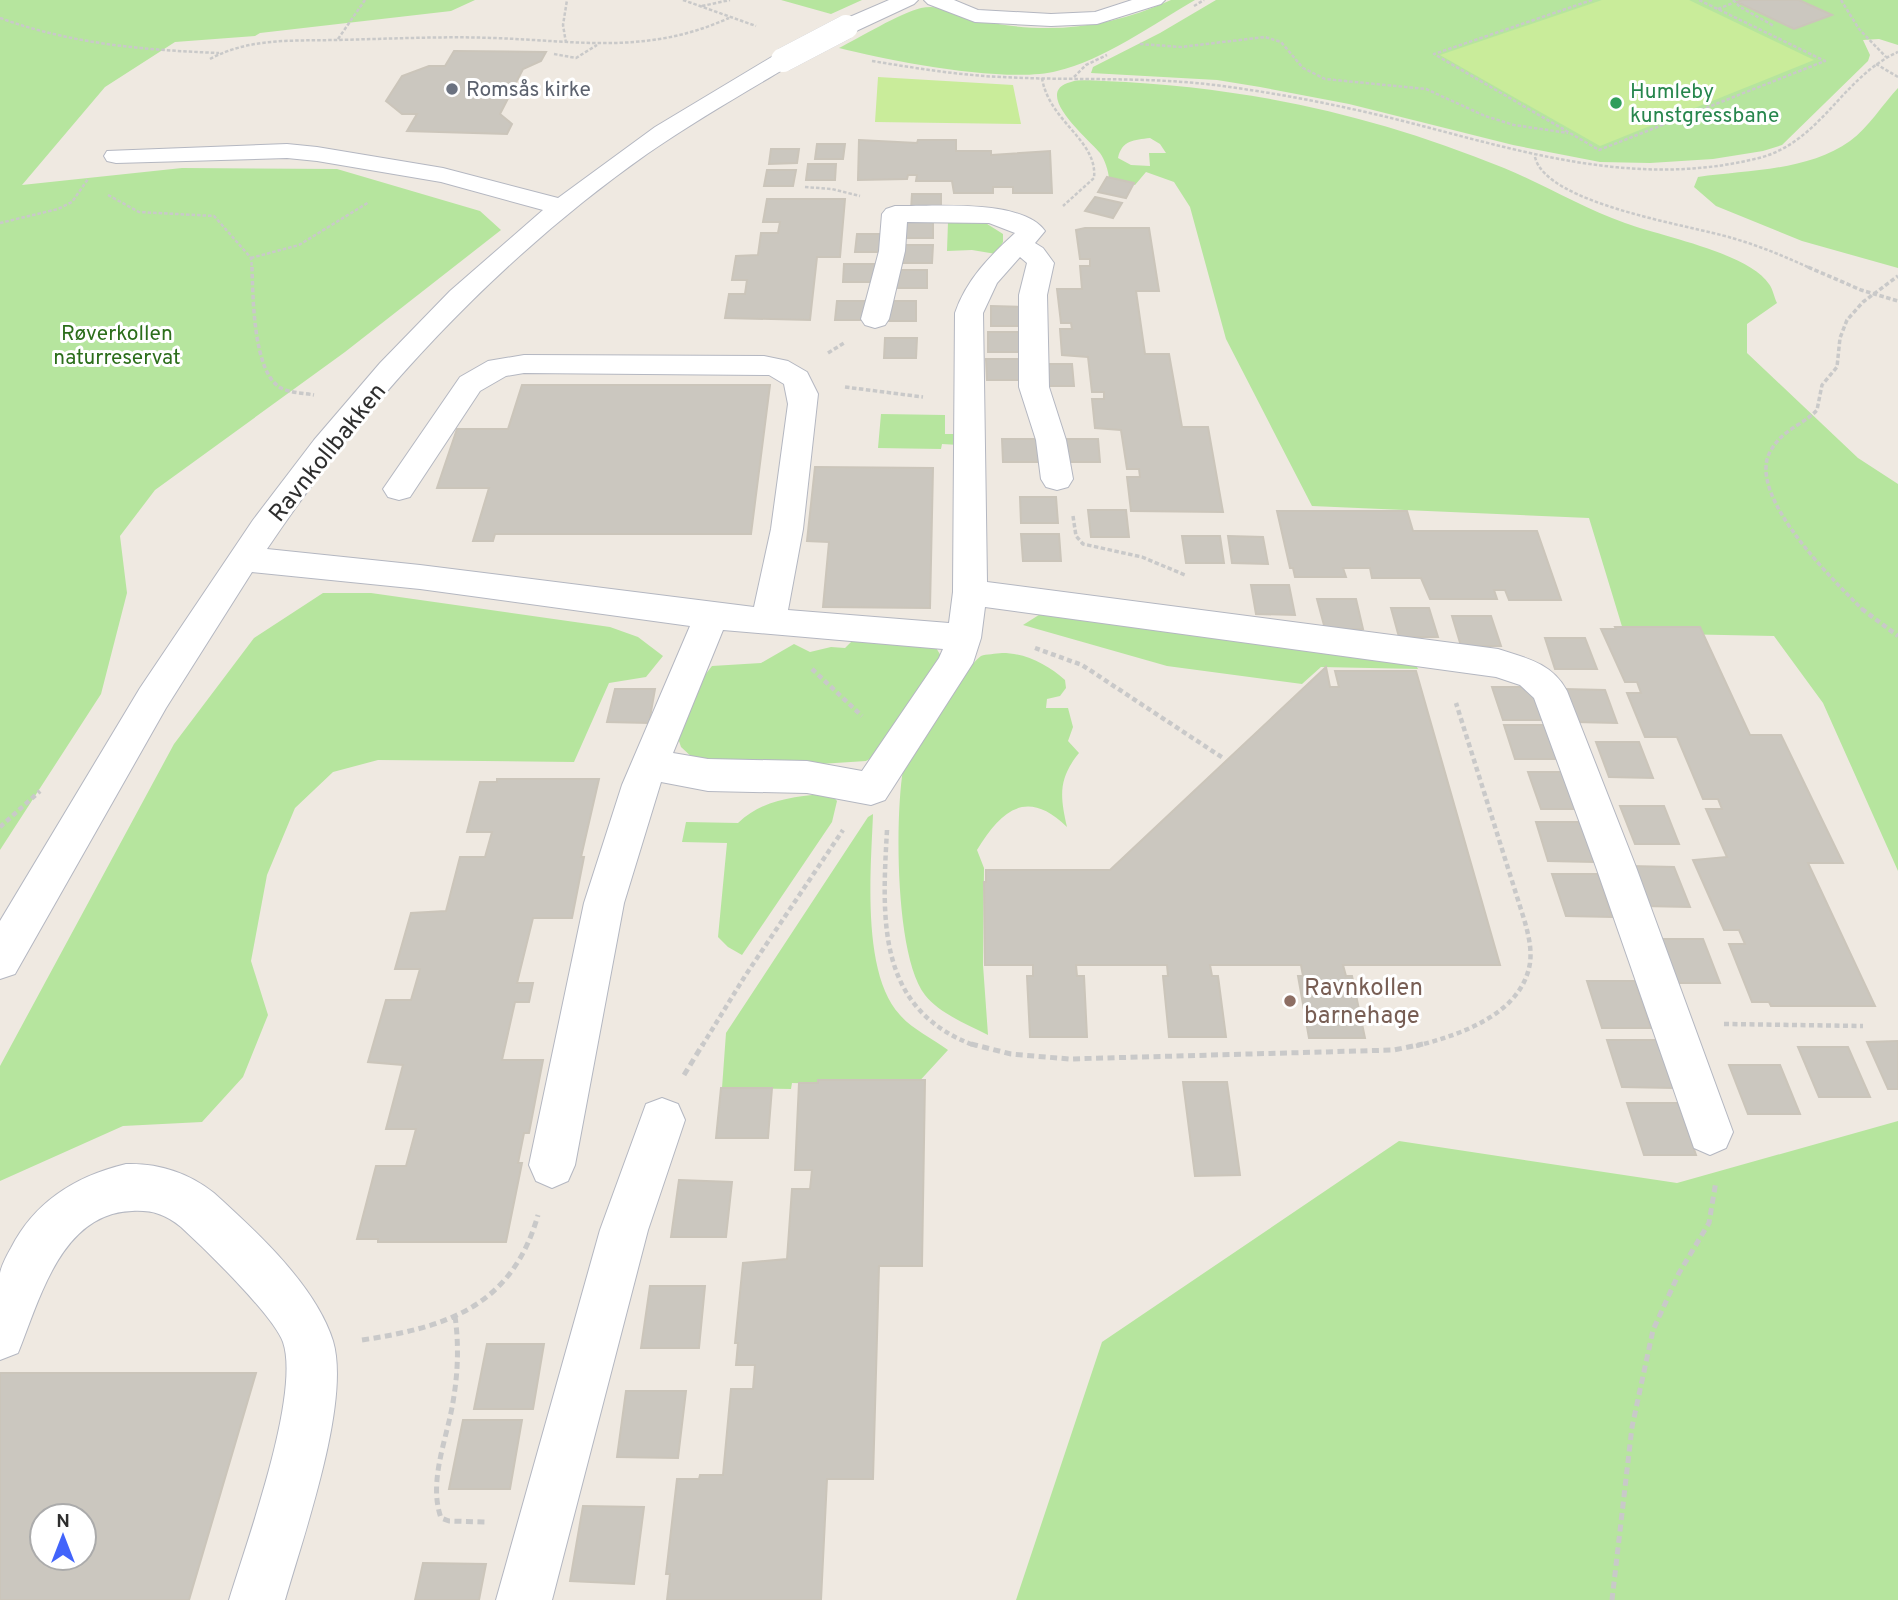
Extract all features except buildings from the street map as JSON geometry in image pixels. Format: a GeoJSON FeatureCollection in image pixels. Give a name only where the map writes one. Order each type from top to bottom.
{"type":"FeatureCollection","features":[{"type":"Feature","properties":{"kind":"street","name":"Ravnkollbakken"},"geometry":{"type":"LineString","coordinates":[[0,960],[136,728],[244,559],[363,404],[460,298],[563,207],[665,131],[783,60],[846,27],[907,0]]}},
{"type":"Feature","properties":{"kind":"street"},"geometry":{"type":"LineString","coordinates":[[934,0],[975,16],[1052,20],[1097,18],[1154,0]]}},
{"type":"Feature","properties":{"kind":"street"},"geometry":{"type":"LineString","coordinates":[[1023,18],[1057,0]]}},
{"type":"Feature","properties":{"kind":"street"},"geometry":{"type":"LineString","coordinates":[[116,156],[287,151],[420,170],[563,207]]}},
{"type":"Feature","properties":{"kind":"street"},"geometry":{"type":"LineString","coordinates":[[875,319],[892,251],[895,214],[990,215],[1012,221],[1041,263],[1033,295],[1034,387],[1051,440],[1056,479]]}},
{"type":"Feature","properties":{"kind":"street"},"geometry":{"type":"LineString","coordinates":[[650,764],[708,775],[807,777],[872,789],[955,663],[964,638],[970,593],[971,305],[981,288],[1025,238]]}},
{"type":"Feature","properties":{"kind":"street"},"geometry":{"type":"LineString","coordinates":[[399,489],[470,384],[498,368],[524,364],[750,364],[778,368],[790,373],[801,384],[803,404],[790,504],[768,622]]}},
{"type":"Feature","properties":{"kind":"street"},"geometry":{"type":"LineString","coordinates":[[244,559],[351,568],[712,616],[902,630],[964,638]]}},
{"type":"Feature","properties":{"kind":"street"},"geometry":{"type":"LineString","coordinates":[[970,593],[1364,643],[1498,663],[1523,670],[1544,684],[1580,769],[1710,1132]]}},
{"type":"Feature","properties":{"kind":"street"},"geometry":{"type":"LineString","coordinates":[[552,1165],[604,903],[640,785],[712,616]]}},
{"type":"Feature","properties":{"kind":"street"},"geometry":{"type":"LineString","coordinates":[[524,1600],[547,1523],[624,1230],[662,1120]]}},
{"type":"Feature","properties":{"kind":"street"},"geometry":{"type":"LineString","coordinates":[[0,1335],[28,1267],[44,1238],[64,1217],[102,1195],[126,1186],[144,1185],[162,1189],[185,1200],[210,1222],[278,1293],[309,1342],[308,1411],[257,1600]]}},
{"type":"Feature","properties":{"kind":"path"},"geometry":{"type":"LineString","coordinates":[[338,40],[365,0]]}},
{"type":"Feature","properties":{"kind":"path"},"geometry":{"type":"LineString","coordinates":[[566,43],[563,25],[567,0]]}},
{"type":"Feature","properties":{"kind":"path"},"geometry":{"type":"LineString","coordinates":[[210,59],[220,53],[260,43],[492,38],[597,45],[651,42],[709,29],[729,18],[683,0]]}},
{"type":"Feature","properties":{"kind":"path"},"geometry":{"type":"LineString","coordinates":[[701,6],[730,0]]}},
{"type":"Feature","properties":{"kind":"path"},"geometry":{"type":"LineString","coordinates":[[1592,0],[1434,54],[1598,150],[1825,61],[1699,0]]}},
{"type":"Feature","properties":{"kind":"path"},"geometry":{"type":"LineString","coordinates":[[1840,0],[1859,29],[1886,57]]}},
{"type":"Feature","properties":{"kind":"path"},"geometry":{"type":"LineString","coordinates":[[1718,9],[1733,1],[1774,26]]}},
{"type":"Feature","properties":{"kind":"path"},"geometry":{"type":"LineString","coordinates":[[0,18],[22,27],[110,46],[220,53]]}},
{"type":"Feature","properties":{"kind":"path"},"geometry":{"type":"LineString","coordinates":[[1133,42],[1169,47],[1265,37],[1280,42],[1303,68],[1325,79],[1426,89],[1504,122],[1569,134]]}},
{"type":"Feature","properties":{"kind":"path"},"geometry":{"type":"LineString","coordinates":[[554,54],[576,58],[597,45]]}},
{"type":"Feature","properties":{"kind":"path"},"geometry":{"type":"LineString","coordinates":[[864,59],[971,75],[1160,80],[1261,92],[1398,120],[1535,157],[1592,166],[1635,168],[1717,164],[1771,155],[1800,142],[1875,64],[1898,52]]}},
{"type":"Feature","properties":{"kind":"path"},"geometry":{"type":"LineString","coordinates":[[1875,64],[1898,77]]}},
{"type":"Feature","properties":{"kind":"path"},"geometry":{"type":"LineString","coordinates":[[1025,238],[1090,183],[1096,174],[1091,154],[1050,108],[1042,89],[1042,78]]}},
{"type":"Feature","properties":{"kind":"path"},"geometry":{"type":"LineString","coordinates":[[1535,157],[1536,166],[1545,175],[1573,193],[1756,245],[1871,296],[1898,301]]}},
{"type":"Feature","properties":{"kind":"path"},"geometry":{"type":"LineString","coordinates":[[251,258],[299,245],[420,170]]}},
{"type":"Feature","properties":{"kind":"path"},"geometry":{"type":"LineString","coordinates":[[0,223],[58,209],[72,202],[93,173]]}},
{"type":"Feature","properties":{"kind":"path"},"geometry":{"type":"LineString","coordinates":[[805,187],[847,192],[867,198],[895,214]]}},
{"type":"Feature","properties":{"kind":"path"},"geometry":{"type":"LineString","coordinates":[[99,190],[139,212],[214,216],[251,258],[254,311],[264,369],[270,379],[282,389],[363,404]]}},
{"type":"Feature","properties":{"kind":"path"},"geometry":{"type":"LineString","coordinates":[[1898,276],[1871,296],[1847,319],[1840,335],[1840,365],[1835,374],[1822,385],[1819,406],[1812,415],[1794,425],[1774,445],[1766,460],[1764,473],[1779,510],[1806,548],[1869,615],[1898,636]]}},
{"type":"Feature","properties":{"kind":"path"},"geometry":{"type":"LineString","coordinates":[[801,384],[969,402]]}},
{"type":"Feature","properties":{"kind":"path"},"geometry":{"type":"LineString","coordinates":[[1056,479],[1066,494],[1078,540],[1088,546],[1142,557],[1219,589],[1230,596],[1236,608],[1237,629]]}},
{"type":"Feature","properties":{"kind":"path"},"geometry":{"type":"LineString","coordinates":[[768,622],[792,650],[898,750]]}},
{"type":"Feature","properties":{"kind":"path"},"geometry":{"type":"LineString","coordinates":[[964,638],[1018,644],[1051,652],[1082,664],[1223,758]]}},
{"type":"Feature","properties":{"kind":"path"},"geometry":{"type":"LineString","coordinates":[[662,1120],[685,1071],[717,1018],[872,789],[879,796],[888,817],[886,912],[890,956],[898,976],[924,1018],[961,1041],[1010,1055],[1074,1059],[1394,1050],[1421,1047],[1462,1032],[1501,1008],[1517,992],[1530,963],[1524,921],[1453,692]]}},
{"type":"Feature","properties":{"kind":"path"},"geometry":{"type":"LineString","coordinates":[[1670,1023],[1863,1026]]}},
{"type":"Feature","properties":{"kind":"path"},"geometry":{"type":"LineString","coordinates":[[1612,1600],[1632,1427],[1653,1329],[1679,1273],[1709,1223],[1717,1176],[1710,1132]]}},
{"type":"Feature","properties":{"kind":"path"},"geometry":{"type":"LineString","coordinates":[[309,1342],[363,1340],[415,1330],[475,1306],[516,1268],[534,1228],[552,1165]]}},
{"type":"Feature","properties":{"kind":"path"},"geometry":{"type":"LineString","coordinates":[[455,1316],[460,1336],[460,1358],[436,1484],[437,1512],[441,1518],[449,1521],[547,1523]]}},
{"type":"Feature","properties":{"kind":"green space","name":"Røverkollen naturreservat"},"geometry":{"type":"Polygon","coordinates":[[[0,0],[475,0],[451,11],[260,33],[255,36],[175,42],[105,87],[22,185],[182,168],[337,169],[480,211],[501,230],[345,352],[155,490],[120,536],[127,593],[101,694],[0,850],[0,0]]]}},
{"type":"Feature","properties":{"kind":"green space"},"geometry":{"type":"Polygon","coordinates":[[[781,0],[862,0],[831,14],[781,0]]]}},
{"type":"Feature","properties":{"kind":"green space"},"geometry":{"type":"Polygon","coordinates":[[[1171,0],[1195,0],[1092,59],[1057,71],[1009,75],[980,73],[888,59],[839,48],[891,20],[921,8],[938,7],[1012,26],[1058,28],[1127,17],[1171,0]]]}},
{"type":"Feature","properties":{"kind":"green space"},"geometry":{"type":"Polygon","coordinates":[[[1216,0],[1898,0],[1898,45],[1879,39],[1863,40],[1870,55],[1868,61],[1782,145],[1763,151],[1713,159],[1650,163],[1600,162],[1513,145],[1349,104],[1217,80],[1091,73],[1093,67],[1160,33],[1216,0]]]}},
{"type":"Feature","properties":{"kind":"green space","name":"Humleby kunstgressbane"},"geometry":{"type":"Polygon","coordinates":[[[1602,0],[1689,0],[1814,60],[1600,146],[1440,55],[1602,0]]]}},
{"type":"Feature","properties":{"kind":"green space"},"geometry":{"type":"Polygon","coordinates":[[[878,77],[1013,85],[1021,124],[875,122],[878,77]]]}},
{"type":"Feature","properties":{"kind":"green space"},"geometry":{"type":"Polygon","coordinates":[[[1083,80],[1157,84],[1308,106],[1406,132],[1504,168],[1625,223],[1724,255],[1759,273],[1770,286],[1777,303],[1747,324],[1747,353],[1858,458],[1898,484],[1898,871],[1823,703],[1774,636],[1624,633],[1589,518],[1312,506],[1226,339],[1190,207],[1174,182],[1146,172],[1135,185],[1109,178],[1100,153],[1067,117],[1057,96],[1060,87],[1083,80]],[[1150,138],[1134,140],[1122,148],[1118,158],[1131,165],[1150,166],[1149,153],[1166,153],[1160,144],[1150,138]]]}},
{"type":"Feature","properties":{"kind":"green space"},"geometry":{"type":"Polygon","coordinates":[[[1898,88],[1898,268],[1802,241],[1716,206],[1694,187],[1698,177],[1777,168],[1833,151],[1863,129],[1898,88]]]}},
{"type":"Feature","properties":{"kind":"green space"},"geometry":{"type":"Polygon","coordinates":[[[948,222],[984,222],[1003,234],[1003,242],[996,254],[972,250],[947,251],[948,222]]]}},
{"type":"Feature","properties":{"kind":"green space"},"geometry":{"type":"Polygon","coordinates":[[[881,414],[945,415],[945,434],[959,434],[959,445],[942,444],[941,449],[878,448],[881,414]]]}},
{"type":"Feature","properties":{"kind":"green space"},"geometry":{"type":"Polygon","coordinates":[[[323,593],[371,593],[610,627],[638,637],[663,656],[646,677],[609,683],[574,762],[378,760],[333,772],[295,808],[267,875],[251,961],[268,1015],[243,1077],[202,1122],[123,1126],[0,1181],[0,1066],[174,744],[254,638],[323,593]]]}},
{"type":"Feature","properties":{"kind":"green space"},"geometry":{"type":"Polygon","coordinates":[[[1042,613],[1415,663],[1418,669],[1321,667],[1302,684],[1167,666],[1023,625],[1042,613]]]}},
{"type":"Feature","properties":{"kind":"green space"},"geometry":{"type":"Polygon","coordinates":[[[858,635],[935,646],[941,656],[880,753],[866,761],[820,764],[694,759],[681,747],[678,738],[701,680],[712,666],[761,663],[794,644],[810,652],[831,647],[845,648],[858,635]]]}},
{"type":"Feature","properties":{"kind":"green space"},"geometry":{"type":"Polygon","coordinates":[[[1002,653],[1020,655],[1036,661],[1065,680],[1066,688],[1060,696],[1047,699],[1046,708],[1068,708],[1073,727],[1068,741],[1079,753],[1067,771],[1062,788],[1067,827],[1053,815],[1039,809],[1016,809],[996,824],[977,850],[984,868],[983,965],[988,1035],[938,1008],[925,995],[915,976],[908,951],[900,886],[900,792],[907,761],[951,692],[981,656],[1002,653]]]}},
{"type":"Feature","properties":{"kind":"green space"},"geometry":{"type":"Polygon","coordinates":[[[830,793],[837,801],[832,822],[742,955],[728,947],[718,937],[727,843],[682,842],[686,822],[738,823],[759,808],[770,804],[830,793]]]}},
{"type":"Feature","properties":{"kind":"green space"},"geometry":{"type":"Polygon","coordinates":[[[873,814],[871,919],[879,973],[888,997],[900,1015],[948,1050],[915,1086],[792,1083],[791,1089],[722,1088],[726,1033],[868,817],[873,814]]]}},
{"type":"Feature","properties":{"kind":"green space"},"geometry":{"type":"Polygon","coordinates":[[[1898,1121],[1898,1600],[1016,1600],[1102,1342],[1399,1141],[1677,1183],[1898,1121]]]}},
{"type":"Feature","properties":{"kind":"place","name":"Romsås kirke"},"geometry":{"type":"Point","coordinates":[452,89]}},
{"type":"Feature","properties":{"kind":"place","name":"Humleby kunstgressbane"},"geometry":{"type":"Point","coordinates":[1616,103]}},
{"type":"Feature","properties":{"kind":"place","name":"Ravnkollen barnehage"},"geometry":{"type":"Point","coordinates":[1290,1001]}}]}
